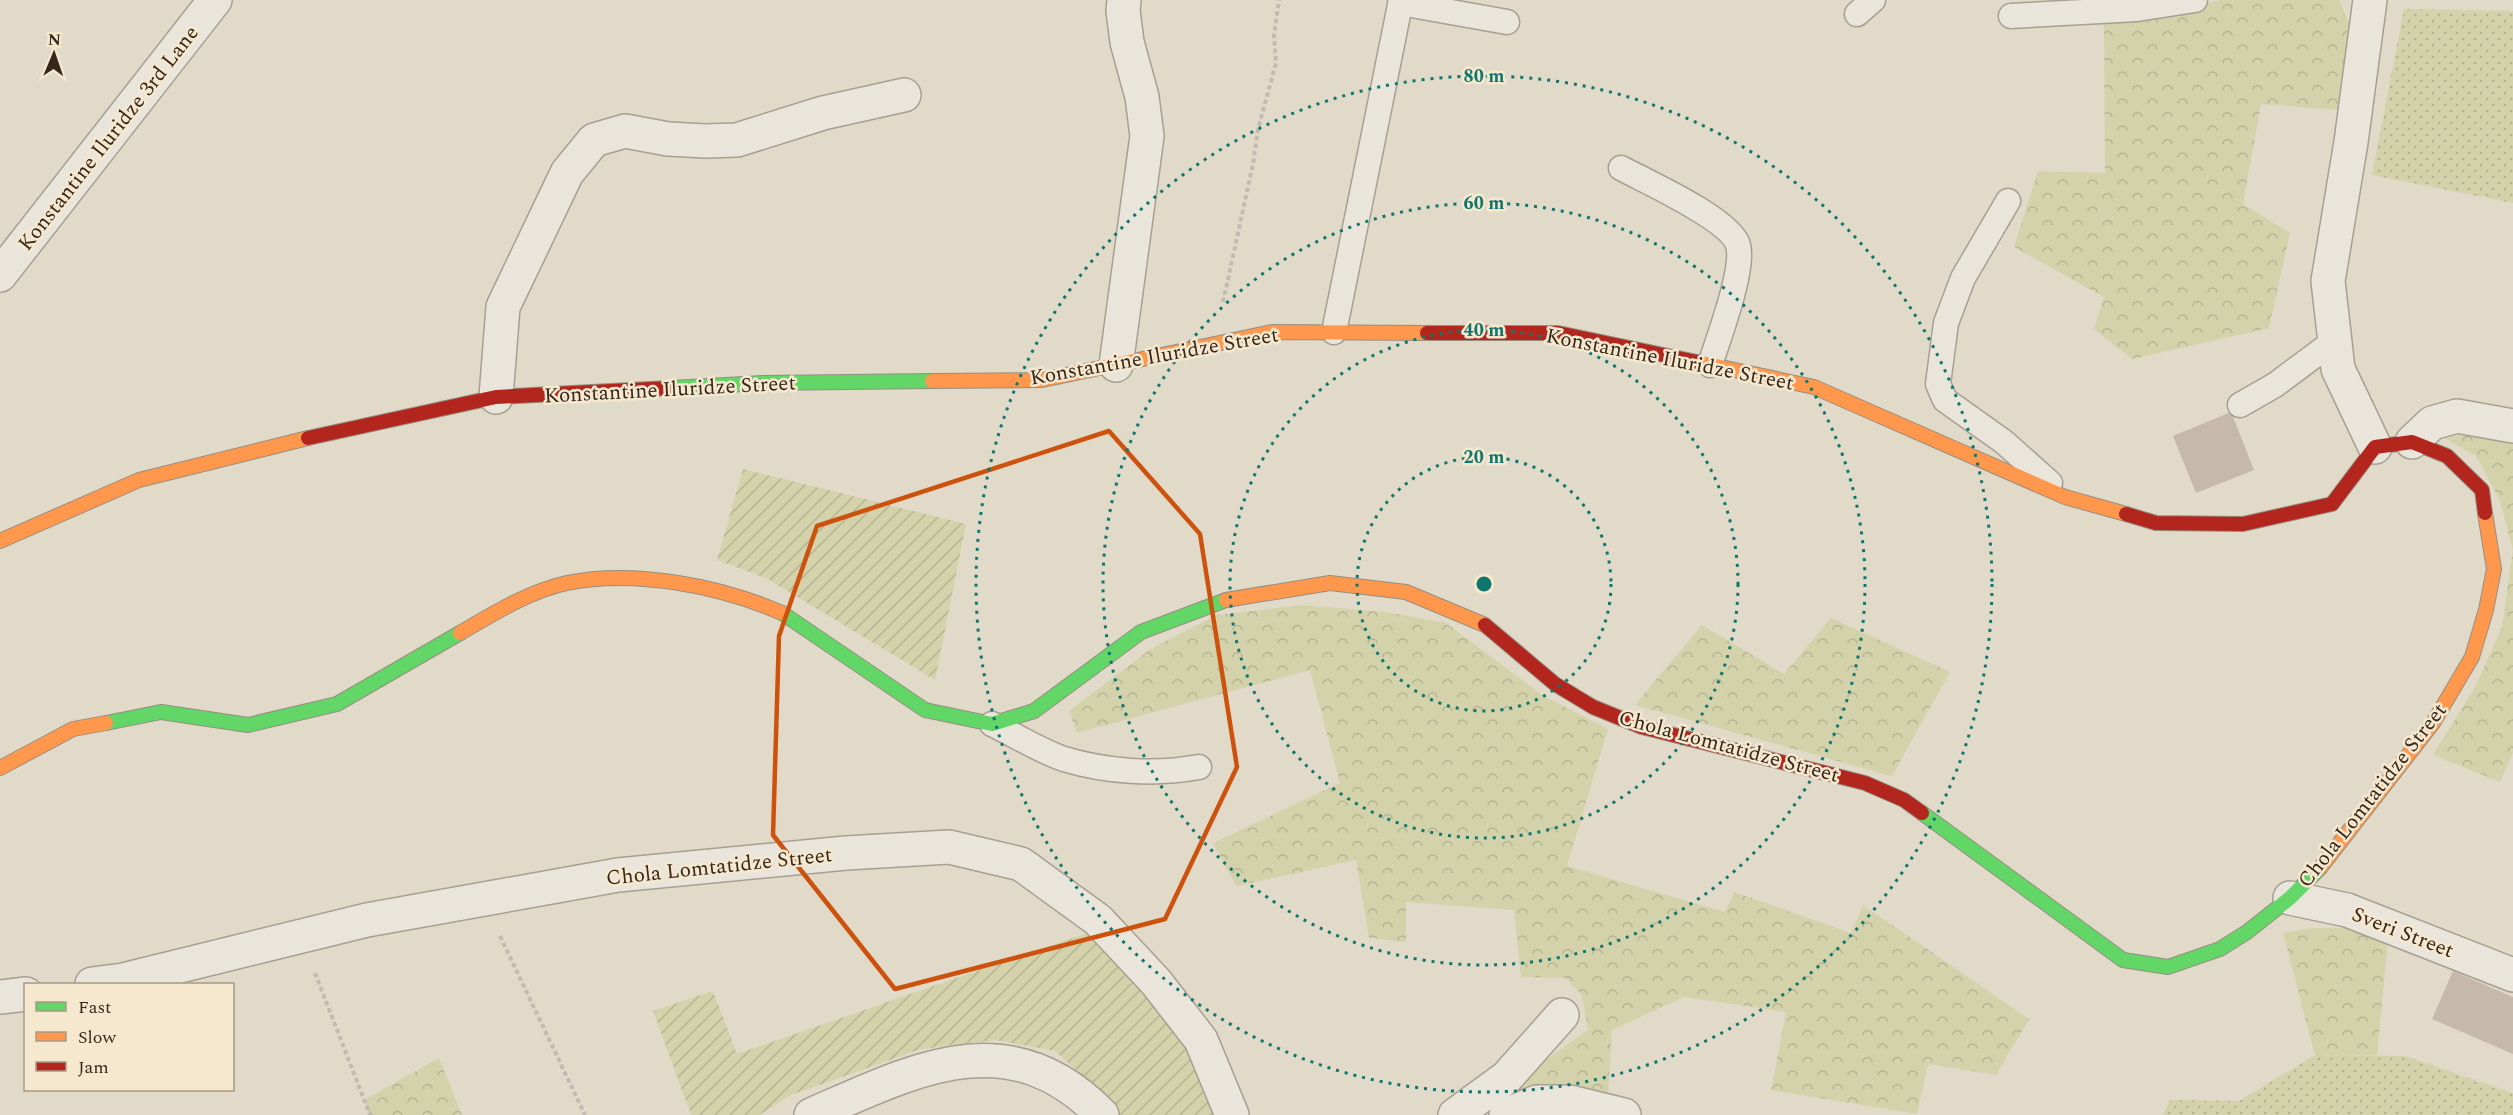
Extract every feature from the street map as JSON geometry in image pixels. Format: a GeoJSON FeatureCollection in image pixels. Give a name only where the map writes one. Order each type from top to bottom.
{"type":"FeatureCollection","features":[{"type":"Feature","properties":{"kind":"street","name":"Konstantine Iluridze 3rd Lane"},"geometry":{"type":"LineString","coordinates":[[0,276],[215,0]]}},
{"type":"Feature","properties":{"kind":"street"},"geometry":{"type":"LineString","coordinates":[[1116,365],[1147,136],[1142,97],[1127,42],[1124,0]]}},
{"type":"Feature","properties":{"kind":"street"},"geometry":{"type":"LineString","coordinates":[[2370,0],[2351,142],[2328,281],[2338,369],[2375,447]]}},
{"type":"Feature","properties":{"kind":"street"},"geometry":{"type":"LineString","coordinates":[[496,397],[503,307],[567,173],[594,140],[625,131],[668,139],[737,140],[823,113],[904,95]]}},
{"type":"Feature","properties":{"kind":"street","name":"Konstantine Iluridze Street"},"geometry":{"type":"LineString","coordinates":[[0,542],[139,480],[259,449],[496,397],[763,383],[1042,380],[1272,332],[1558,333],[1814,387],[2065,497],[2156,523],[2243,524],[2332,504],[2375,447]]}},
{"type":"Feature","properties":{"kind":"street"},"geometry":{"type":"LineString","coordinates":[[2412,442],[2432,423],[2457,416],[2513,426]]}},
{"type":"Feature","properties":{"kind":"street","name":"Chola Lomtatidze Street"},"geometry":{"type":"LineString","coordinates":[[0,768],[74,729],[95,724],[161,712],[248,725],[337,704],[508,605],[567,584],[626,578],[708,587],[781,612],[925,710],[993,724],[1034,711],[1141,632],[1219,601],[1330,583],[1406,592],[1481,622],[1555,684],[1593,707],[1642,727],[1865,783],[1904,800],[2123,960],[2168,967],[2220,949],[2290,898],[2321,866],[2433,723],[2472,657],[2486,609],[2494,569],[2482,490],[2447,456],[2412,442],[2375,447]]}},
{"type":"Feature","properties":{"kind":"street","name":"Chola Lomtatidze Street"},"geometry":{"type":"LineString","coordinates":[[100,983],[123,980],[367,920],[618,875],[846,853],[949,847],[1022,864],[1098,920],[1156,982],[1201,1040],[1232,1115]]}},
{"type":"Feature","properties":{"kind":"street","name":"Sveri Street"},"geometry":{"type":"LineString","coordinates":[[2290,898],[2347,910],[2513,975]]}},
{"type":"Feature","properties":{"kind":"street"},"geometry":{"type":"LineString","coordinates":[[0,997],[24,994]]}},
{"type":"Feature","properties":{"kind":"street"},"geometry":{"type":"LineString","coordinates":[[1455,1115],[1507,1077],[1562,1015]]}},
{"type":"Feature","properties":{"kind":"street"},"geometry":{"type":"LineString","coordinates":[[811,1115],[897,1078],[958,1060],[1014,1061],[1051,1075],[1102,1115]]}},
{"type":"Feature","properties":{"kind":"street"},"geometry":{"type":"LineString","coordinates":[[1506,1115],[1537,1102],[1570,1102],[1624,1115]]}},
{"type":"Feature","properties":{"kind":"lane"},"geometry":{"type":"LineString","coordinates":[[2011,16],[2137,9],[2194,0]]}},
{"type":"Feature","properties":{"kind":"lane"},"geometry":{"type":"LineString","coordinates":[[1335,332],[1401,1],[1507,22]]}},
{"type":"Feature","properties":{"kind":"lane"},"geometry":{"type":"LineString","coordinates":[[1621,168],[1711,217],[1732,234],[1738,246],[1739,263],[1734,287],[1710,365]]}},
{"type":"Feature","properties":{"kind":"lane"},"geometry":{"type":"LineString","coordinates":[[2008,201],[1963,278],[1947,323],[1938,384],[1945,400],[2004,442],[2065,497]]}},
{"type":"Feature","properties":{"kind":"lane"},"geometry":{"type":"LineString","coordinates":[[2240,405],[2275,385],[2334,341]]}},
{"type":"Feature","properties":{"kind":"lane"},"geometry":{"type":"LineString","coordinates":[[993,724],[1063,759],[1122,771],[1175,771],[1199,767]]}},
{"type":"Feature","properties":{"kind":"path"},"geometry":{"type":"LineString","coordinates":[[1213,344],[1253,164],[1258,129],[1276,63],[1274,36],[1279,0]]}},
{"type":"Feature","properties":{"kind":"path"},"geometry":{"type":"LineString","coordinates":[[483,900],[585,1115]]}},
{"type":"Feature","properties":{"kind":"path"},"geometry":{"type":"LineString","coordinates":[[300,936],[370,1115]]}},
{"type":"Feature","properties":{"kind":"highlighted area"},"geometry":{"type":"Polygon","coordinates":[[[1109,431],[1200,534],[1237,767],[1165,919],[895,989],[773,835],[779,636],[817,526],[1109,431]]]}},
{"type":"Feature","properties":{"kind":"green space"},"geometry":{"type":"Polygon","coordinates":[[[2222,0],[2339,0],[2351,27],[2340,110],[2261,104],[2243,204],[2290,233],[2269,328],[2132,359],[2094,329],[2104,297],[2014,247],[2038,171],[2105,173],[2104,23],[2222,0]]]}},
{"type":"Feature","properties":{"kind":"green space"},"geometry":{"type":"Polygon","coordinates":[[[2404,9],[2513,11],[2513,203],[2372,175],[2404,9]]]}},
{"type":"Feature","properties":{"kind":"green space"},"geometry":{"type":"Polygon","coordinates":[[[2493,434],[2513,443],[2513,550],[2500,501],[2476,456],[2441,436],[2493,434]]]}},
{"type":"Feature","properties":{"kind":"green space"},"geometry":{"type":"Polygon","coordinates":[[[743,469],[966,524],[935,680],[766,578],[717,560],[743,469]]]}},
{"type":"Feature","properties":{"kind":"green space"},"geometry":{"type":"Polygon","coordinates":[[[2513,550],[2513,753],[2500,782],[2433,755],[2475,687],[2502,627],[2513,550]]]}},
{"type":"Feature","properties":{"kind":"green space"},"geometry":{"type":"Polygon","coordinates":[[[1301,605],[1386,612],[1446,623],[1542,695],[1608,729],[1567,866],[1725,912],[1734,892],[1851,933],[1863,905],[2029,1019],[1996,1075],[1928,1064],[1917,1114],[1771,1090],[1786,1012],[1684,997],[1612,1030],[1608,1097],[1540,1090],[1477,1115],[1467,1115],[1588,1030],[1582,995],[1565,978],[1521,977],[1514,910],[1406,902],[1406,942],[1369,938],[1356,860],[1236,886],[1213,843],[1340,783],[1310,670],[1077,733],[1069,711],[1152,648],[1217,615],[1301,605]]]}},
{"type":"Feature","properties":{"kind":"green space"},"geometry":{"type":"Polygon","coordinates":[[[1831,618],[1950,672],[1892,776],[1635,705],[1702,625],[1784,674],[1831,618]]]}},
{"type":"Feature","properties":{"kind":"green space"},"geometry":{"type":"Polygon","coordinates":[[[2314,928],[2363,928],[2388,939],[2377,1055],[2315,1055],[2283,933],[2314,928]]]}},
{"type":"Feature","properties":{"kind":"green space"},"geometry":{"type":"Polygon","coordinates":[[[1087,933],[1126,967],[1184,1038],[1221,1115],[1119,1115],[1111,1101],[1055,1051],[996,1040],[921,1049],[791,1095],[759,1115],[691,1115],[653,1011],[713,991],[737,1054],[1087,933]]]}},
{"type":"Feature","properties":{"kind":"green space"},"geometry":{"type":"Polygon","coordinates":[[[2315,1055],[2405,1056],[2513,1093],[2513,1115],[2163,1115],[2170,1100],[2239,1101],[2315,1055]]]}},
{"type":"Feature","properties":{"kind":"green space"},"geometry":{"type":"Polygon","coordinates":[[[439,1058],[462,1115],[370,1115],[364,1100],[439,1058]]]}},
{"type":"Feature","properties":{"kind":"building"},"geometry":{"type":"Polygon","coordinates":[[[2231,412],[2254,470],[2196,493],[2173,436],[2231,412]]]}},
{"type":"Feature","properties":{"kind":"building"},"geometry":{"type":"Polygon","coordinates":[[[2453,971],[2513,997],[2513,1054],[2432,1019],[2453,971]]]}},
{"type":"Feature","properties":{"kind":"traffic: fast"},"geometry":{"type":"LineString","coordinates":[[670,388],[763,383],[932,381]]}},
{"type":"Feature","properties":{"kind":"traffic: fast"},"geometry":{"type":"LineString","coordinates":[[782,613],[925,710],[992,724],[1034,711],[1141,632],[1226,600]]}},
{"type":"Feature","properties":{"kind":"traffic: fast"},"geometry":{"type":"LineString","coordinates":[[106,723],[161,712],[248,725],[337,704],[460,633]]}},
{"type":"Feature","properties":{"kind":"traffic: fast"},"geometry":{"type":"LineString","coordinates":[[1922,813],[2123,960],[2168,967],[2220,949],[2247,932],[2290,898],[2320,868]]}},
{"type":"Feature","properties":{"kind":"traffic: slow"},"geometry":{"type":"LineString","coordinates":[[932,381],[1042,380],[1272,332],[1427,333]]}},
{"type":"Feature","properties":{"kind":"traffic: slow"},"geometry":{"type":"LineString","coordinates":[[1697,362],[1814,387],[2065,497],[2126,514]]}},
{"type":"Feature","properties":{"kind":"traffic: slow"},"geometry":{"type":"LineString","coordinates":[[0,541],[139,480],[308,438]]}},
{"type":"Feature","properties":{"kind":"traffic: slow"},"geometry":{"type":"LineString","coordinates":[[2320,868],[2433,723],[2472,657],[2486,610],[2494,569],[2485,513]]}},
{"type":"Feature","properties":{"kind":"traffic: slow"},"geometry":{"type":"LineString","coordinates":[[460,633],[539,592],[567,583],[593,579],[648,579],[704,588],[758,603],[782,613]]}},
{"type":"Feature","properties":{"kind":"traffic: slow"},"geometry":{"type":"LineString","coordinates":[[1226,600],[1330,583],[1406,592],[1485,625]]}},
{"type":"Feature","properties":{"kind":"traffic: slow"},"geometry":{"type":"LineString","coordinates":[[0,768],[73,729],[106,723]]}},
{"type":"Feature","properties":{"kind":"traffic: jam"},"geometry":{"type":"LineString","coordinates":[[1427,333],[1558,333],[1697,362]]}},
{"type":"Feature","properties":{"kind":"traffic: jam"},"geometry":{"type":"LineString","coordinates":[[308,438],[496,397],[670,388]]}},
{"type":"Feature","properties":{"kind":"traffic: jam"},"geometry":{"type":"LineString","coordinates":[[2126,514],[2156,523],[2243,524],[2332,504],[2375,447],[2412,442],[2447,456],[2482,490],[2485,513]]}},
{"type":"Feature","properties":{"kind":"traffic: jam"},"geometry":{"type":"LineString","coordinates":[[1485,625],[1555,684],[1593,707],[1642,727],[1865,783],[1904,800],[1922,813]]}}]}
